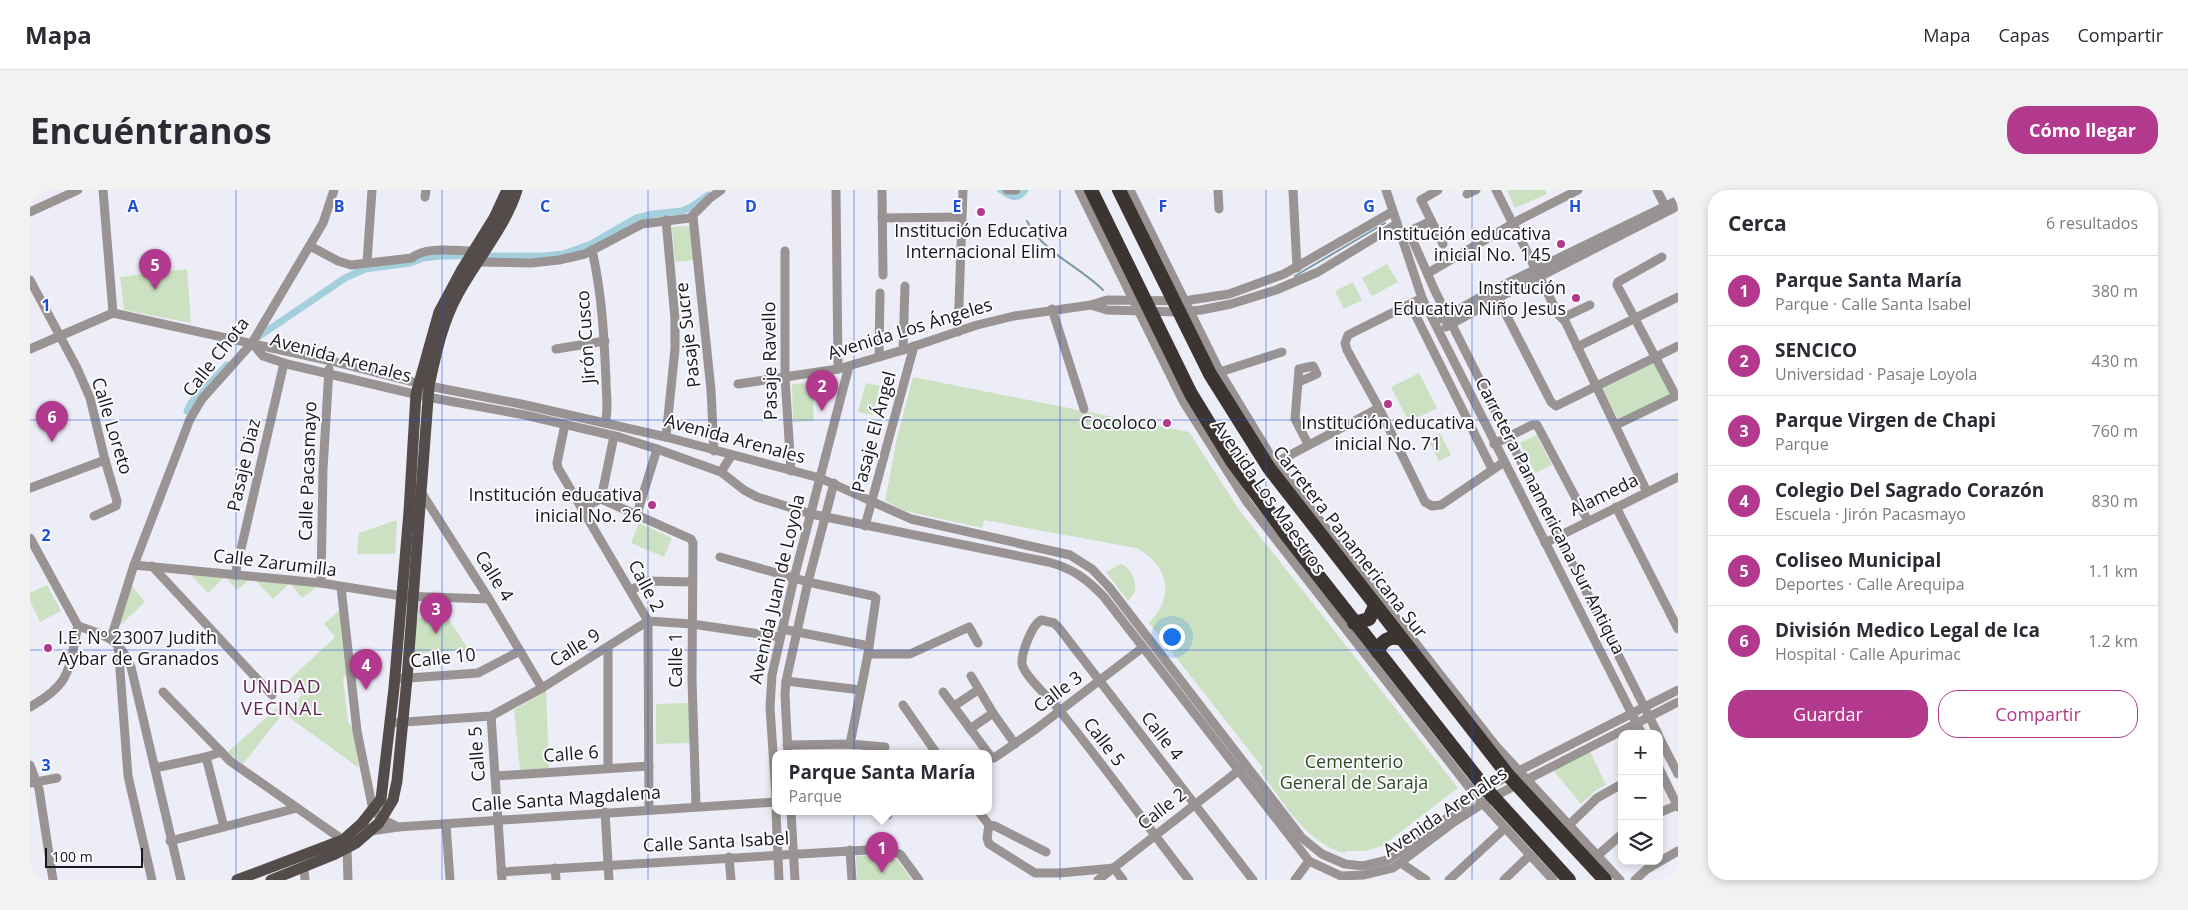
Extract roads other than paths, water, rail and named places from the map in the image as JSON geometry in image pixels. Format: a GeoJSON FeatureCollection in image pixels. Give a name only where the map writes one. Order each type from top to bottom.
{"type":"FeatureCollection","features":[{"type":"Feature","properties":{"kind":"highway"},"geometry":{"type":"LineString","coordinates":[[1091,190],[1142,305],[1191,394],[1232,461],[1378,652],[1484,796],[1569,880]]}},
{"type":"Feature","properties":{"kind":"highway","name":"Carretera Panamericana Sur"},"geometry":{"type":"LineString","coordinates":[[1119,190],[1181,306],[1210,374],[1257,451],[1401,639],[1605,880]]}},
{"type":"Feature","properties":{"kind":"highway"},"geometry":{"type":"LineString","coordinates":[[1354,623],[1369,619],[1375,606]]}},
{"type":"Feature","properties":{"kind":"highway"},"geometry":{"type":"LineString","coordinates":[[1378,652],[1381,643],[1388,638],[1401,639]]}},
{"type":"Feature","properties":{"kind":"main road"},"geometry":{"type":"LineString","coordinates":[[367,827],[383,790],[395,679],[407,596],[423,390],[439,312],[472,251],[494,218],[507,190]]}},
{"type":"Feature","properties":{"kind":"main road"},"geometry":{"type":"LineString","coordinates":[[423,390],[446,320],[458,293],[505,220],[517,190]]}},
{"type":"Feature","properties":{"kind":"main road"},"geometry":{"type":"LineString","coordinates":[[271,880],[304,867],[345,844],[367,827],[382,819],[389,807],[395,792],[407,679],[407,596]]}},
{"type":"Feature","properties":{"kind":"main road"},"geometry":{"type":"LineString","coordinates":[[237,880],[261,876],[345,844]]}},
{"type":"Feature","properties":{"kind":"street"},"geometry":{"type":"LineString","coordinates":[[30,212],[78,190]]}},
{"type":"Feature","properties":{"kind":"street"},"geometry":{"type":"LineString","coordinates":[[103,190],[113,313]]}},
{"type":"Feature","properties":{"kind":"street","name":"Calle Chota"},"geometry":{"type":"LineString","coordinates":[[115,641],[134,565],[196,407],[252,343],[310,246],[329,210],[334,190]]}},
{"type":"Feature","properties":{"kind":"street"},"geometry":{"type":"LineString","coordinates":[[367,263],[372,190]]}},
{"type":"Feature","properties":{"kind":"street"},"geometry":{"type":"LineString","coordinates":[[478,262],[544,263],[592,250],[637,226],[693,217],[709,199],[721,190]]}},
{"type":"Feature","properties":{"kind":"street"},"geometry":{"type":"LineString","coordinates":[[836,190],[838,369]]}},
{"type":"Feature","properties":{"kind":"street"},"geometry":{"type":"LineString","coordinates":[[882,190],[883,275]]}},
{"type":"Feature","properties":{"kind":"street"},"geometry":{"type":"LineString","coordinates":[[958,332],[963,190]]}},
{"type":"Feature","properties":{"kind":"street"},"geometry":{"type":"LineString","coordinates":[[1007,190],[1016,190]]}},
{"type":"Feature","properties":{"kind":"street","name":"Avenida Los Maestros"},"geometry":{"type":"LineString","coordinates":[[1079,190],[1142,305],[1183,401],[1248,502],[1484,796]]}},
{"type":"Feature","properties":{"kind":"street"},"geometry":{"type":"LineString","coordinates":[[1130,190],[1181,306],[1276,463],[1477,722],[1517,777],[1568,824],[1620,880]]}},
{"type":"Feature","properties":{"kind":"street"},"geometry":{"type":"LineString","coordinates":[[1218,190],[1218,209]]}},
{"type":"Feature","properties":{"kind":"street"},"geometry":{"type":"LineString","coordinates":[[1292,190],[1297,268]]}},
{"type":"Feature","properties":{"kind":"street","name":"Carretera Panamericana Sur Antiqua"},"geometry":{"type":"LineString","coordinates":[[1386,190],[1422,298],[1494,444],[1640,730]]}},
{"type":"Feature","properties":{"kind":"street"},"geometry":{"type":"LineString","coordinates":[[1438,190],[1421,200],[1443,244]]}},
{"type":"Feature","properties":{"kind":"street"},"geometry":{"type":"LineString","coordinates":[[1467,194],[1476,190]]}},
{"type":"Feature","properties":{"kind":"street"},"geometry":{"type":"LineString","coordinates":[[1496,190],[1558,314],[1577,347],[1647,492]]}},
{"type":"Feature","properties":{"kind":"street"},"geometry":{"type":"LineString","coordinates":[[1428,273],[1513,223],[1578,190]]}},
{"type":"Feature","properties":{"kind":"street"},"geometry":{"type":"LineString","coordinates":[[1657,190],[1666,208]]}},
{"type":"Feature","properties":{"kind":"street"},"geometry":{"type":"LineString","coordinates":[[1437,326],[1495,294],[1666,208],[1678,200]]}},
{"type":"Feature","properties":{"kind":"street"},"geometry":{"type":"LineString","coordinates":[[1666,208],[1678,206]]}},
{"type":"Feature","properties":{"kind":"street"},"geometry":{"type":"LineString","coordinates":[[1181,306],[1229,294],[1272,280],[1297,268],[1392,212]]}},
{"type":"Feature","properties":{"kind":"street","name":"Pasaje Sucre"},"geometry":{"type":"LineString","coordinates":[[693,217],[711,390],[714,450]]}},
{"type":"Feature","properties":{"kind":"street"},"geometry":{"type":"LineString","coordinates":[[882,218],[961,217]]}},
{"type":"Feature","properties":{"kind":"street"},"geometry":{"type":"LineString","coordinates":[[666,220],[675,319],[675,349],[666,437]]}},
{"type":"Feature","properties":{"kind":"street"},"geometry":{"type":"LineString","coordinates":[[1431,221],[1411,231],[1428,273],[1449,320],[1656,730]]}},
{"type":"Feature","properties":{"kind":"street"},"geometry":{"type":"LineString","coordinates":[[1181,306],[1231,304],[1276,290],[1318,272],[1397,224]]}},
{"type":"Feature","properties":{"kind":"street"},"geometry":{"type":"LineString","coordinates":[[310,246],[345,264],[357,265],[412,258],[417,253],[450,250],[472,251]]}},
{"type":"Feature","properties":{"kind":"street","name":"Jirón Cusco"},"geometry":{"type":"LineString","coordinates":[[592,250],[601,291],[607,414],[605,422]]}},
{"type":"Feature","properties":{"kind":"street","name":"Pasaje Ravello"},"geometry":{"type":"LineString","coordinates":[[785,251],[784,377],[791,471]]}},
{"type":"Feature","properties":{"kind":"street"},"geometry":{"type":"LineString","coordinates":[[1616,425],[1677,395],[1618,288],[1618,282],[1662,257]]}},
{"type":"Feature","properties":{"kind":"street","name":"Calle Loreto"},"geometry":{"type":"LineString","coordinates":[[30,280],[58,336],[77,368],[90,398],[117,504],[94,516]]}},
{"type":"Feature","properties":{"kind":"street"},"geometry":{"type":"LineString","coordinates":[[903,350],[905,286]]}},
{"type":"Feature","properties":{"kind":"street"},"geometry":{"type":"LineString","coordinates":[[879,357],[880,293]]}},
{"type":"Feature","properties":{"kind":"street"},"geometry":{"type":"LineString","coordinates":[[1229,294],[1231,304]]}},
{"type":"Feature","properties":{"kind":"street"},"geometry":{"type":"LineString","coordinates":[[1495,294],[1551,402],[1556,406],[1678,346]]}},
{"type":"Feature","properties":{"kind":"street"},"geometry":{"type":"LineString","coordinates":[[1577,347],[1635,320],[1678,297]]}},
{"type":"Feature","properties":{"kind":"street"},"geometry":{"type":"LineString","coordinates":[[1422,298],[1348,335],[1346,339],[1347,350],[1428,505],[1441,506],[1504,462]]}},
{"type":"Feature","properties":{"kind":"street","name":"Avenida Los Ángeles"},"geometry":{"type":"LineString","coordinates":[[738,384],[838,369],[1000,318],[1052,309],[1091,305],[1107,300],[1142,305],[1181,306]]}},
{"type":"Feature","properties":{"kind":"street"},"geometry":{"type":"LineString","coordinates":[[1410,304],[1492,469]]}},
{"type":"Feature","properties":{"kind":"street"},"geometry":{"type":"LineString","coordinates":[[1562,318],[1590,305]]}},
{"type":"Feature","properties":{"kind":"street"},"geometry":{"type":"LineString","coordinates":[[1052,309],[1084,409]]}},
{"type":"Feature","properties":{"kind":"street"},"geometry":{"type":"LineString","coordinates":[[30,349],[113,313],[252,343]]}},
{"type":"Feature","properties":{"kind":"street"},"geometry":{"type":"LineString","coordinates":[[556,349],[604,341]]}},
{"type":"Feature","properties":{"kind":"street","name":"Avenida Arenales"},"geometry":{"type":"LineString","coordinates":[[252,343],[331,361],[423,390],[614,436],[657,449],[721,472],[750,494],[772,503],[811,514],[1048,562],[1071,569],[1085,578],[1104,597],[1142,648],[1242,768],[1309,844],[1328,858],[1354,866],[1371,865],[1395,856],[1484,796],[1678,690]]}},
{"type":"Feature","properties":{"kind":"street","name":"Avenida Arenales"},"geometry":{"type":"LineString","coordinates":[[252,343],[263,356],[329,374],[605,422],[666,437],[731,456],[820,478],[911,519],[1070,554],[1087,565],[1114,594],[1310,861],[1343,878],[1378,873],[1401,864],[1484,796]]}},
{"type":"Feature","properties":{"kind":"street","name":"Pasaje El Ángel"},"geometry":{"type":"LineString","coordinates":[[866,526],[914,346]]}},
{"type":"Feature","properties":{"kind":"street"},"geometry":{"type":"LineString","coordinates":[[1220,372],[1282,352]]}},
{"type":"Feature","properties":{"kind":"street","name":"Calle Pacasmayo"},"geometry":{"type":"LineString","coordinates":[[321,583],[323,469],[331,361]]}},
{"type":"Feature","properties":{"kind":"street","name":"Pasaje Diaz"},"geometry":{"type":"LineString","coordinates":[[235,575],[284,363]]}},
{"type":"Feature","properties":{"kind":"street","name":"Avenida Juan de Loyola"},"geometry":{"type":"LineString","coordinates":[[773,750],[770,697],[772,676],[794,578],[849,366]]}},
{"type":"Feature","properties":{"kind":"street"},"geometry":{"type":"LineString","coordinates":[[1300,382],[1295,419],[1308,444]]}},
{"type":"Feature","properties":{"kind":"street"},"geometry":{"type":"LineString","coordinates":[[1276,463],[1308,444],[1379,408]]}},
{"type":"Feature","properties":{"kind":"street","name":"Calle 2"},"geometry":{"type":"LineString","coordinates":[[564,424],[557,465],[584,507],[648,621],[649,809]]}},
{"type":"Feature","properties":{"kind":"street"},"geometry":{"type":"LineString","coordinates":[[1494,444],[1537,425],[1588,521]]}},
{"type":"Feature","properties":{"kind":"street"},"geometry":{"type":"LineString","coordinates":[[584,507],[601,499],[614,436]]}},
{"type":"Feature","properties":{"kind":"street"},"geometry":{"type":"LineString","coordinates":[[637,514],[657,449]]}},
{"type":"Feature","properties":{"kind":"street"},"geometry":{"type":"LineString","coordinates":[[721,472],[731,456]]}},
{"type":"Feature","properties":{"kind":"street"},"geometry":{"type":"LineString","coordinates":[[30,488],[105,460]]}},
{"type":"Feature","properties":{"kind":"street","name":"Alameda"},"geometry":{"type":"LineString","coordinates":[[1545,543],[1677,478]]}},
{"type":"Feature","properties":{"kind":"street","name":"Avenida Juan de Loyola"},"geometry":{"type":"LineString","coordinates":[[788,750],[784,695],[786,681],[808,582],[834,483]]}},
{"type":"Feature","properties":{"kind":"street","name":"Calle 4"},"geometry":{"type":"LineString","coordinates":[[416,492],[490,599],[542,688]]}},
{"type":"Feature","properties":{"kind":"street","name":"Calle 1"},"geometry":{"type":"LineString","coordinates":[[601,499],[691,538],[693,543],[691,582],[692,680],[696,806]]}},
{"type":"Feature","properties":{"kind":"street"},"geometry":{"type":"LineString","coordinates":[[1616,507],[1678,629]]}},
{"type":"Feature","properties":{"kind":"street"},"geometry":{"type":"LineString","coordinates":[[30,538],[78,626],[115,641],[124,651],[135,678],[170,841],[181,880]]}},
{"type":"Feature","properties":{"kind":"street"},"geometry":{"type":"LineString","coordinates":[[720,557],[808,582],[876,598],[869,650],[850,744]]}},
{"type":"Feature","properties":{"kind":"street","name":"Calle Zarumilla"},"geometry":{"type":"LineString","coordinates":[[134,565],[321,583],[407,596],[490,599]]}},
{"type":"Feature","properties":{"kind":"street"},"geometry":{"type":"LineString","coordinates":[[152,566],[272,695]]}},
{"type":"Feature","properties":{"kind":"street"},"geometry":{"type":"LineString","coordinates":[[631,590],[649,581],[691,582]]}},
{"type":"Feature","properties":{"kind":"street"},"geometry":{"type":"LineString","coordinates":[[341,587],[357,731],[373,810],[382,819],[398,827]]}},
{"type":"Feature","properties":{"kind":"street","name":"Calle 4"},"geometry":{"type":"LineString","coordinates":[[1041,620],[1054,623],[1059,628],[1252,880]]}},
{"type":"Feature","properties":{"kind":"street","name":"Calle 5"},"geometry":{"type":"LineString","coordinates":[[1041,620],[1033,627],[1022,664],[1025,670],[1060,711],[1189,880]]}},
{"type":"Feature","properties":{"kind":"street"},"geometry":{"type":"LineString","coordinates":[[648,621],[781,633],[797,632],[869,650],[910,654],[969,627],[978,643]]}},
{"type":"Feature","properties":{"kind":"street","name":"Calle 9"},"geometry":{"type":"LineString","coordinates":[[390,723],[491,716],[542,688],[648,621]]}},
{"type":"Feature","properties":{"kind":"street"},"geometry":{"type":"LineString","coordinates":[[30,707],[52,694],[64,682],[78,626]]}},
{"type":"Feature","properties":{"kind":"street"},"geometry":{"type":"LineString","coordinates":[[115,641],[128,776],[152,880]]}},
{"type":"Feature","properties":{"kind":"street"},"geometry":{"type":"LineString","coordinates":[[608,647],[608,768]]}},
{"type":"Feature","properties":{"kind":"street","name":"Calle 3"},"geometry":{"type":"LineString","coordinates":[[992,757],[997,757],[1015,744],[1142,648]]}},
{"type":"Feature","properties":{"kind":"street","name":"Calle 10"},"geometry":{"type":"LineString","coordinates":[[395,679],[478,674],[520,651]]}},
{"type":"Feature","properties":{"kind":"street"},"geometry":{"type":"LineString","coordinates":[[971,676],[992,713],[1015,744]]}},
{"type":"Feature","properties":{"kind":"street"},"geometry":{"type":"LineString","coordinates":[[786,681],[860,690]]}},
{"type":"Feature","properties":{"kind":"street"},"geometry":{"type":"LineString","coordinates":[[954,706],[978,690]]}},
{"type":"Feature","properties":{"kind":"street"},"geometry":{"type":"LineString","coordinates":[[163,692],[230,761],[298,808],[345,844],[348,880]]}},
{"type":"Feature","properties":{"kind":"street"},"geometry":{"type":"LineString","coordinates":[[943,692],[970,729],[992,713]]}},
{"type":"Feature","properties":{"kind":"street","name":"Avenida Arenales"},"geometry":{"type":"LineString","coordinates":[[1517,777],[1637,723],[1678,702]]}},
{"type":"Feature","properties":{"kind":"street"},"geometry":{"type":"LineString","coordinates":[[903,705],[934,750]]}},
{"type":"Feature","properties":{"kind":"street","name":"Calle 5"},"geometry":{"type":"LineString","coordinates":[[491,716],[501,876]]}},
{"type":"Feature","properties":{"kind":"street","name":"Calle 3"},"geometry":{"type":"LineString","coordinates":[[970,729],[986,750]]}},
{"type":"Feature","properties":{"kind":"street"},"geometry":{"type":"LineString","coordinates":[[1663,743],[1676,763],[1678,774]]}},
{"type":"Feature","properties":{"kind":"street"},"geometry":{"type":"LineString","coordinates":[[787,744],[850,744],[885,747]]}},
{"type":"Feature","properties":{"kind":"street"},"geometry":{"type":"LineString","coordinates":[[155,768],[221,752]]}},
{"type":"Feature","properties":{"kind":"street"},"geometry":{"type":"LineString","coordinates":[[206,757],[224,827]]}},
{"type":"Feature","properties":{"kind":"street"},"geometry":{"type":"LineString","coordinates":[[1663,769],[1676,763]]}},
{"type":"Feature","properties":{"kind":"street"},"geometry":{"type":"LineString","coordinates":[[30,765],[47,832],[53,880]]}},
{"type":"Feature","properties":{"kind":"street","name":"Calle 6"},"geometry":{"type":"LineString","coordinates":[[495,776],[649,766]]}},
{"type":"Feature","properties":{"kind":"street","name":"Calle 2"},"geometry":{"type":"LineString","coordinates":[[1098,880],[1242,768]]}},
{"type":"Feature","properties":{"kind":"street"},"geometry":{"type":"LineString","coordinates":[[1662,775],[1678,806],[1663,812]]}},
{"type":"Feature","properties":{"kind":"street"},"geometry":{"type":"LineString","coordinates":[[33,782],[57,778]]}},
{"type":"Feature","properties":{"kind":"street"},"geometry":{"type":"LineString","coordinates":[[1568,824],[1597,798],[1618,786]]}},
{"type":"Feature","properties":{"kind":"street"},"geometry":{"type":"LineString","coordinates":[[1484,796],[1505,828],[1553,880]]}},
{"type":"Feature","properties":{"kind":"street","name":"Calle Santa Magdalena"},"geometry":{"type":"LineString","coordinates":[[367,827],[398,827],[772,802]]}},
{"type":"Feature","properties":{"kind":"street"},"geometry":{"type":"LineString","coordinates":[[170,841],[298,808]]}},
{"type":"Feature","properties":{"kind":"street"},"geometry":{"type":"LineString","coordinates":[[605,812],[609,880]]}},
{"type":"Feature","properties":{"kind":"street"},"geometry":{"type":"LineString","coordinates":[[776,815],[779,880]]}},
{"type":"Feature","properties":{"kind":"street"},"geometry":{"type":"LineString","coordinates":[[791,815],[795,880]]}},
{"type":"Feature","properties":{"kind":"street"},"geometry":{"type":"LineString","coordinates":[[981,815],[989,825],[995,826],[1046,852]]}},
{"type":"Feature","properties":{"kind":"street"},"geometry":{"type":"LineString","coordinates":[[446,824],[450,880]]}},
{"type":"Feature","properties":{"kind":"street"},"geometry":{"type":"LineString","coordinates":[[989,825],[987,838],[989,844],[1035,872],[1060,873],[1114,868],[1123,880]]}},
{"type":"Feature","properties":{"kind":"street"},"geometry":{"type":"LineString","coordinates":[[1449,880],[1505,828]]}},
{"type":"Feature","properties":{"kind":"street"},"geometry":{"type":"LineString","coordinates":[[1598,856],[1618,838]]}},
{"type":"Feature","properties":{"kind":"street","name":"Calle Santa Isabel"},"geometry":{"type":"LineString","coordinates":[[501,876],[555,868],[884,849],[896,851],[904,858],[919,880]]}},
{"type":"Feature","properties":{"kind":"street"},"geometry":{"type":"LineString","coordinates":[[850,850],[852,880]]}},
{"type":"Feature","properties":{"kind":"street"},"geometry":{"type":"LineString","coordinates":[[1635,880],[1647,869],[1678,851]]}},
{"type":"Feature","properties":{"kind":"street"},"geometry":{"type":"LineString","coordinates":[[1504,880],[1530,855]]}},
{"type":"Feature","properties":{"kind":"street"},"geometry":{"type":"LineString","coordinates":[[729,857],[731,880]]}},
{"type":"Feature","properties":{"kind":"street"},"geometry":{"type":"LineString","coordinates":[[1295,880],[1310,861]]}},
{"type":"Feature","properties":{"kind":"street"},"geometry":{"type":"LineString","coordinates":[[1401,864],[1426,880]]}},
{"type":"Feature","properties":{"kind":"street"},"geometry":{"type":"LineString","coordinates":[[304,867],[304,880]]}},
{"type":"Feature","properties":{"kind":"street"},"geometry":{"type":"LineString","coordinates":[[555,868],[556,880]]}},
{"type":"Feature","properties":{"kind":"waterway"},"geometry":{"type":"LineString","coordinates":[[1001,190],[1010,196],[1019,195],[1025,190]]}},
{"type":"Feature","properties":{"kind":"waterway"},"geometry":{"type":"LineString","coordinates":[[255,339],[345,278],[365,269],[410,263],[423,258],[441,256],[543,256],[563,254],[591,244],[636,218],[682,211],[708,195]]}},
{"type":"Feature","properties":{"kind":"waterway"},"geometry":{"type":"LineString","coordinates":[[1027,221],[1034,232],[1052,251],[1103,290]]}},
{"type":"Feature","properties":{"kind":"waterway"},"geometry":{"type":"LineString","coordinates":[[1295,276],[1385,223]]}},
{"type":"Feature","properties":{"kind":"waterway"},"geometry":{"type":"LineString","coordinates":[[187,411],[191,403],[227,365]]}},
{"type":"Feature","properties":{"kind":"place","name":"Institución Educativa Internacional Elim"},"geometry":{"type":"Point","coordinates":[981,212]}},
{"type":"Feature","properties":{"kind":"place","name":"Institución educativa inicial No. 145"},"geometry":{"type":"Point","coordinates":[1561,244]}},
{"type":"Feature","properties":{"kind":"place","name":"Coliseo Municipal"},"geometry":{"type":"Point","coordinates":[155,290]}},
{"type":"Feature","properties":{"kind":"place","name":"Institución Educativa Niño Jesus"},"geometry":{"type":"Point","coordinates":[1576,298]}},
{"type":"Feature","properties":{"kind":"place","name":"Institución educativa inicial No. 71"},"geometry":{"type":"Point","coordinates":[1388,404]}},
{"type":"Feature","properties":{"kind":"place","name":"SENCICO"},"geometry":{"type":"Point","coordinates":[822,411]}},
{"type":"Feature","properties":{"kind":"place","name":"Cocoloco"},"geometry":{"type":"Point","coordinates":[1167,423]}},
{"type":"Feature","properties":{"kind":"place","name":"División Medico Legal de Ica"},"geometry":{"type":"Point","coordinates":[52,442]}},
{"type":"Feature","properties":{"kind":"place","name":"Institución educativa inicial No. 26"},"geometry":{"type":"Point","coordinates":[652,505]}},
{"type":"Feature","properties":{"kind":"place","name":"Parque Virgen de Chapi"},"geometry":{"type":"Point","coordinates":[436,634]}},
{"type":"Feature","properties":{"kind":"place","name":"I.E. Nº 23007 Judith Aybar de Granados"},"geometry":{"type":"Point","coordinates":[48,648]}},
{"type":"Feature","properties":{"kind":"place","name":"Colegio Del Sagrado Corazón"},"geometry":{"type":"Point","coordinates":[366,690]}},
{"type":"Feature","properties":{"kind":"place","name":"Parque Santa María"},"geometry":{"type":"Point","coordinates":[882,873]}},
{"type":"Feature","properties":{"kind":"district","name":"UNIDAD VECINAL"},"geometry":{"type":"Point","coordinates":[282,697]}},
{"type":"Feature","properties":{"kind":"park label","name":"Cementerio General de Saraja"},"geometry":{"type":"Point","coordinates":[1354,772]}}]}
